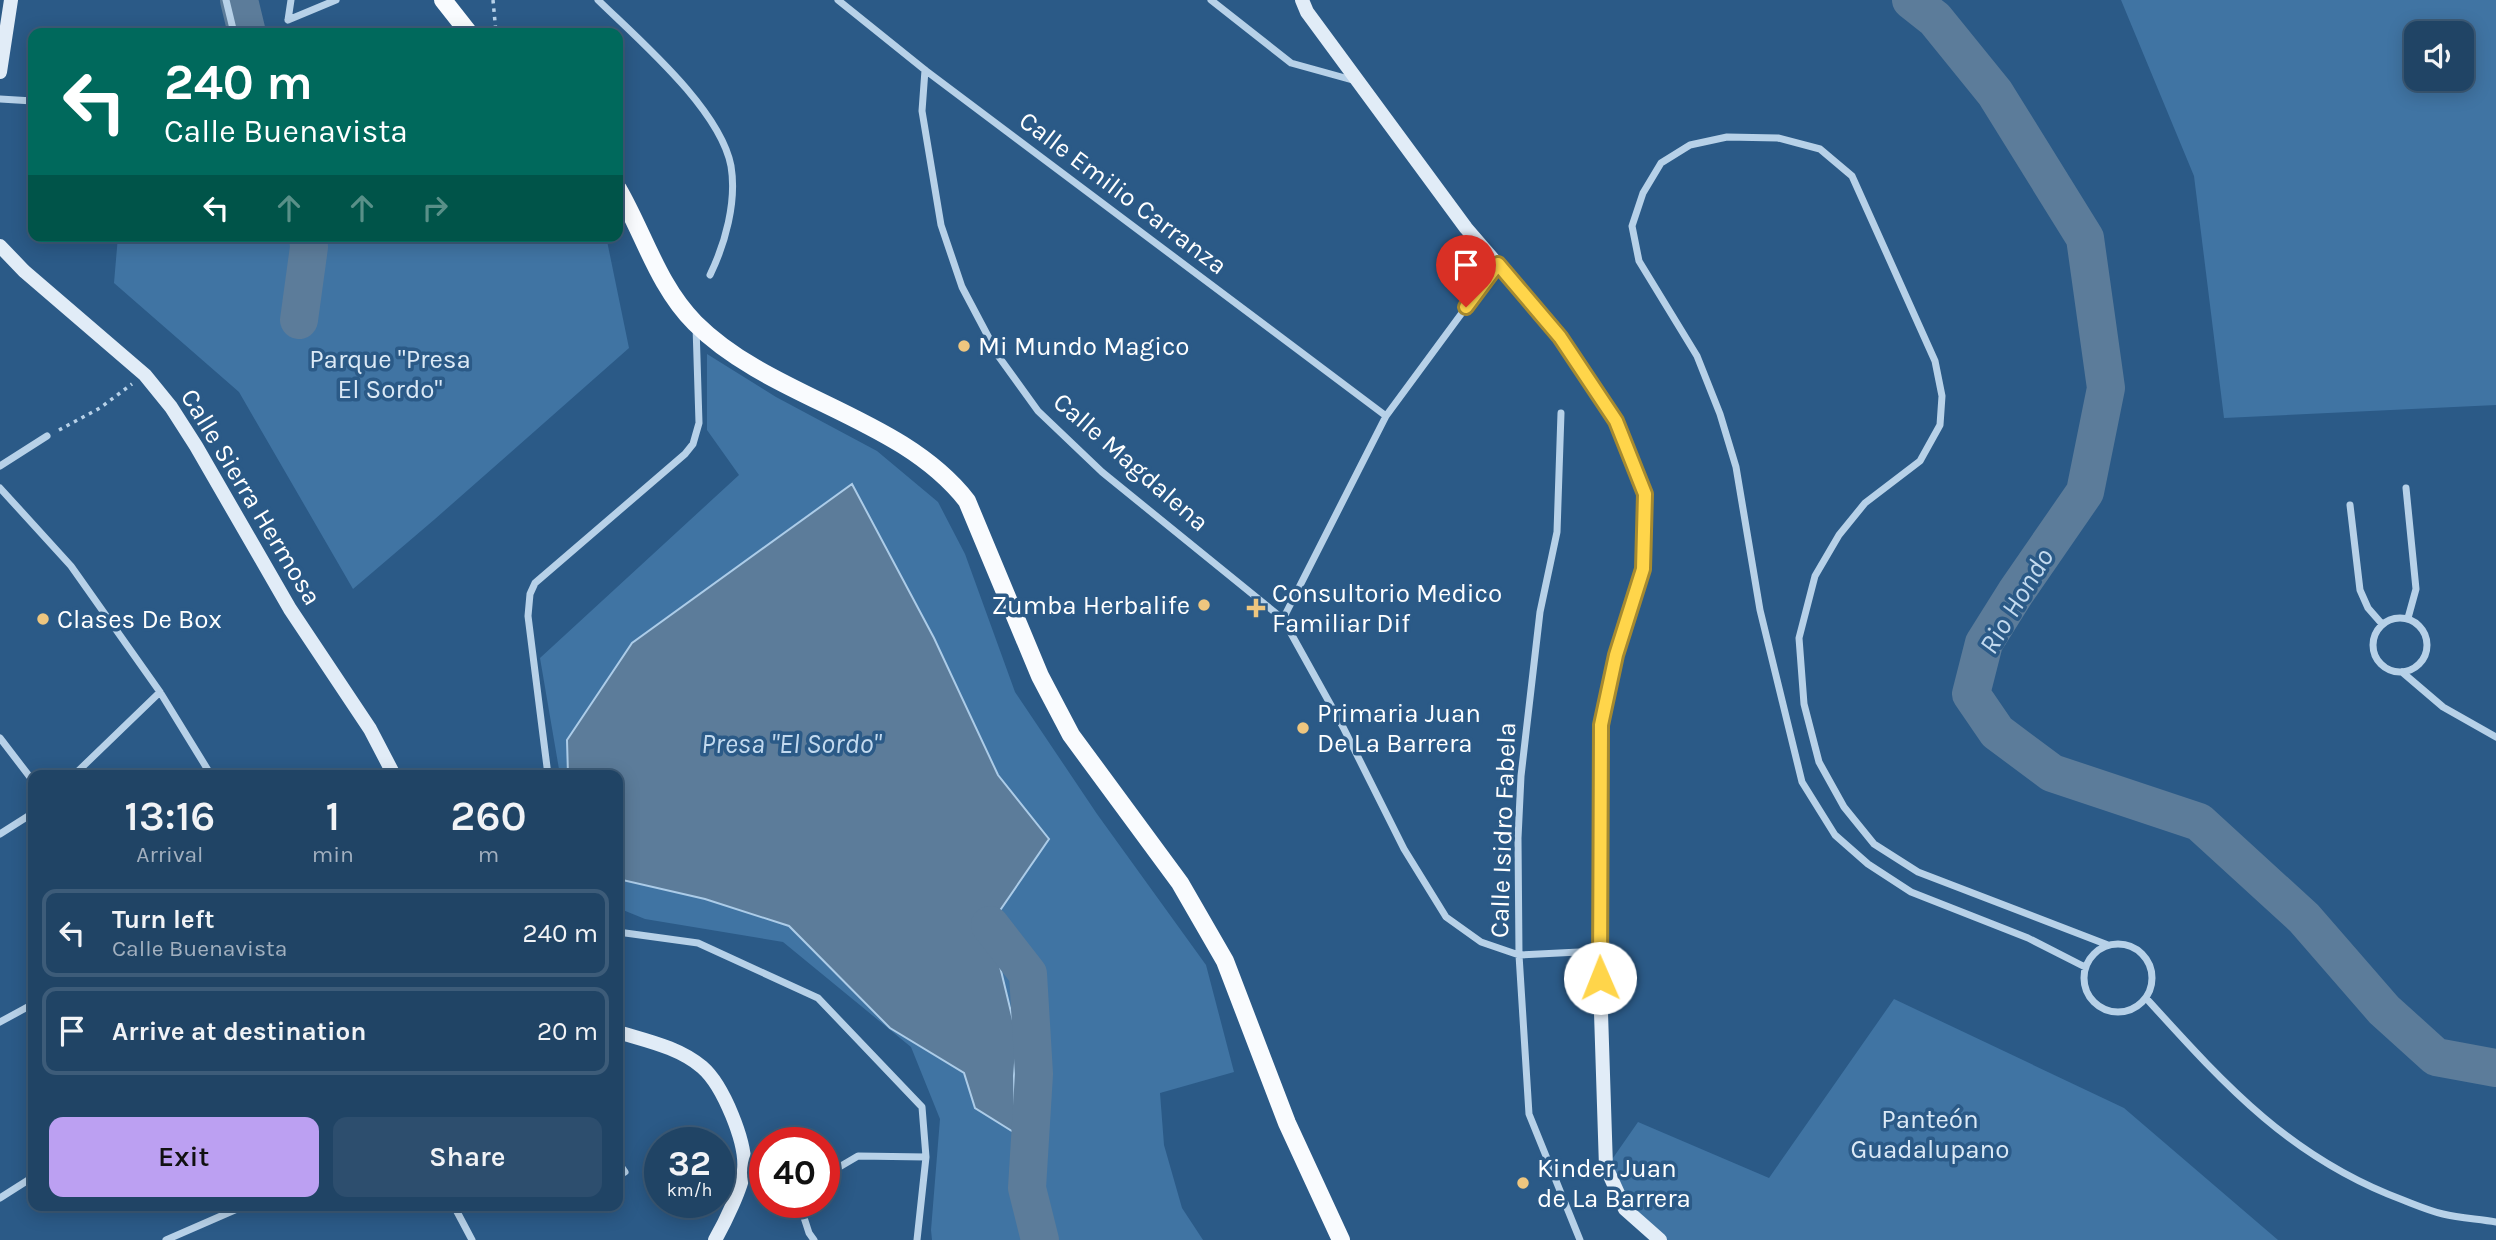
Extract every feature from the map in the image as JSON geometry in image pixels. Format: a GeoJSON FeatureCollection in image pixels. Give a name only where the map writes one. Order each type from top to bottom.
{"type":"FeatureCollection","features":[{"type":"Feature","properties":{"kind":"main road"},"geometry":{"type":"LineString","coordinates":[[443,0],[465,28]]}},
{"type":"Feature","properties":{"kind":"main road"},"geometry":{"type":"LineString","coordinates":[[623,199],[658,272],[677,303],[696,324],[728,350],[767,374],[911,450],[936,467],[967,501],[1040,676],[1071,735],[1180,883],[1225,961],[1287,1123],[1341,1240]]}},
{"type":"Feature","properties":{"kind":"street"},"geometry":{"type":"LineString","coordinates":[[0,72],[11,0]]}},
{"type":"Feature","properties":{"kind":"street"},"geometry":{"type":"LineString","coordinates":[[226,0],[233,28]]}},
{"type":"Feature","properties":{"kind":"street"},"geometry":{"type":"LineString","coordinates":[[291,0],[288,20],[336,0]]}},
{"type":"Feature","properties":{"kind":"street"},"geometry":{"type":"LineString","coordinates":[[598,0],[689,93],[718,133],[731,166],[731,207],[722,251],[710,275]]}},
{"type":"Feature","properties":{"kind":"street","name":"Calle Emilio Carranza"},"geometry":{"type":"LineString","coordinates":[[838,0],[925,70],[1385,416]]}},
{"type":"Feature","properties":{"kind":"street"},"geometry":{"type":"LineString","coordinates":[[1210,0],[1291,63],[1360,82]]}},
{"type":"Feature","properties":{"kind":"street"},"geometry":{"type":"LineString","coordinates":[[1302,0],[1307,12],[1466,228],[1560,337],[1616,421],[1645,494],[1643,569],[1616,655],[1601,725],[1599,951],[1606,1167],[1625,1209],[1660,1240]]}},
{"type":"Feature","properties":{"kind":"street","name":"Calle Magdalena"},"geometry":{"type":"LineString","coordinates":[[925,70],[922,111],[941,225],[962,287],[999,357],[1038,411],[1102,471],[1283,619]]}},
{"type":"Feature","properties":{"kind":"street"},"geometry":{"type":"LineString","coordinates":[[0,99],[28,101]]}},
{"type":"Feature","properties":{"kind":"street"},"geometry":{"type":"LineString","coordinates":[[2085,967],[2028,938],[1910,892],[1868,864],[1835,835],[1802,782],[1760,610],[1732,454],[1720,414],[1697,356],[1639,261],[1632,226],[1643,192],[1661,163],[1690,145],[1727,137],[1778,138],[1820,149],[1852,176],[1938,373],[1942,396],[1940,425],[1920,461],[1865,502],[1839,535],[1815,576],[1799,638],[1804,704],[1819,762],[1844,807],[1874,844],[1918,872],[2108,944],[2129,944],[2146,957],[2153,978],[2146,998],[2129,1011],[2107,1011],[2090,998],[2083,977],[2085,967],[2098,949],[2108,944]]}},
{"type":"Feature","properties":{"kind":"street","name":"Calle Sierra Hermosa"},"geometry":{"type":"LineString","coordinates":[[0,246],[24,271],[145,375],[171,407],[289,610],[370,729],[391,770]]}},
{"type":"Feature","properties":{"kind":"street"},"geometry":{"type":"LineString","coordinates":[[1498,264],[1385,416],[1283,619],[1343,727],[1404,849],[1446,917],[1481,942],[1519,955],[1599,951]]}},
{"type":"Feature","properties":{"kind":"street"},"geometry":{"type":"LineString","coordinates":[[547,770],[528,616],[530,594],[535,583],[685,454],[693,444],[699,423],[696,324]]}},
{"type":"Feature","properties":{"kind":"street","name":"Calle Isidro Fabela"},"geometry":{"type":"LineString","coordinates":[[1561,413],[1557,532],[1540,612],[1521,776],[1518,838],[1519,955],[1529,1114],[1580,1240]]}},
{"type":"Feature","properties":{"kind":"street"},"geometry":{"type":"LineString","coordinates":[[0,466],[47,436]]}},
{"type":"Feature","properties":{"kind":"street"},"geometry":{"type":"LineString","coordinates":[[0,488],[71,566],[160,692],[208,770]]}},
{"type":"Feature","properties":{"kind":"street"},"geometry":{"type":"LineString","coordinates":[[2406,488],[2416,589],[2409,618]]}},
{"type":"Feature","properties":{"kind":"street"},"geometry":{"type":"LineString","coordinates":[[2350,505],[2360,590],[2368,608],[2382,624]]}},
{"type":"Feature","properties":{"kind":"street"},"geometry":{"type":"LineString","coordinates":[[2402,672],[2419,665],[2428,648],[2424,629],[2409,618],[2390,619],[2382,624],[2373,641],[2377,660],[2384,667],[2402,672],[2443,706],[2496,737]]}},
{"type":"Feature","properties":{"kind":"street"},"geometry":{"type":"LineString","coordinates":[[79,770],[160,692]]}},
{"type":"Feature","properties":{"kind":"street"},"geometry":{"type":"LineString","coordinates":[[0,738],[28,774]]}},
{"type":"Feature","properties":{"kind":"street"},"geometry":{"type":"LineString","coordinates":[[0,834],[28,819]]}},
{"type":"Feature","properties":{"kind":"street"},"geometry":{"type":"LineString","coordinates":[[623,933],[698,943],[818,998],[922,1107],[926,1157],[917,1240]]}},
{"type":"Feature","properties":{"kind":"street"},"geometry":{"type":"LineString","coordinates":[[2146,998],[2221,1080],[2287,1138],[2329,1166],[2386,1193],[2442,1214],[2496,1222]]}},
{"type":"Feature","properties":{"kind":"street"},"geometry":{"type":"LineString","coordinates":[[0,1022],[28,1007]]}},
{"type":"Feature","properties":{"kind":"street"},"geometry":{"type":"LineString","coordinates":[[623,1034],[672,1049],[703,1068],[722,1093],[732,1115],[741,1144],[744,1170],[728,1216],[715,1240]]}},
{"type":"Feature","properties":{"kind":"street"},"geometry":{"type":"LineString","coordinates":[[840,1167],[858,1156],[926,1157]]}},
{"type":"Feature","properties":{"kind":"street"},"geometry":{"type":"LineString","coordinates":[[744,1170],[749,1172]]}},
{"type":"Feature","properties":{"kind":"street"},"geometry":{"type":"LineString","coordinates":[[0,1198],[28,1180]]}},
{"type":"Feature","properties":{"kind":"street"},"geometry":{"type":"LineString","coordinates":[[166,1240],[233,1211]]}},
{"type":"Feature","properties":{"kind":"street"},"geometry":{"type":"LineString","coordinates":[[457,1211],[472,1240]]}},
{"type":"Feature","properties":{"kind":"street"},"geometry":{"type":"LineString","coordinates":[[805,1218],[814,1240]]}},
{"type":"Feature","properties":{"kind":"path"},"geometry":{"type":"LineString","coordinates":[[493,0],[496,28]]}},
{"type":"Feature","properties":{"kind":"path"},"geometry":{"type":"LineString","coordinates":[[47,436],[100,408],[145,375]]}},
{"type":"Feature","properties":{"kind":"green space"},"geometry":{"type":"Polygon","coordinates":[[[2121,0],[2496,0],[2496,405],[2224,418],[2194,176],[2121,0]]]}},
{"type":"Feature","properties":{"kind":"green space","name":"Parque \"Presa El Sordo\""},"geometry":{"type":"Polygon","coordinates":[[[117,242],[607,242],[629,348],[353,589],[239,392],[114,283],[117,242]]]}},
{"type":"Feature","properties":{"kind":"green space"},"geometry":{"type":"Polygon","coordinates":[[[707,354],[776,397],[877,451],[938,502],[965,554],[1015,692],[1097,814],[1206,965],[1234,1072],[1160,1093],[1164,1145],[1182,1208],[1203,1240],[932,1240],[940,1119],[911,1047],[783,942],[645,919],[623,910],[623,770],[559,770],[540,658],[739,475],[707,430],[707,354]]]}},
{"type":"Feature","properties":{"kind":"green space","name":"Panteón Guadalupano"},"geometry":{"type":"Polygon","coordinates":[[[1894,999],[2124,1108],[2278,1240],[1660,1240],[1625,1209],[1606,1168],[1638,1122],[1769,1178],[1894,999]]]}},
{"type":"Feature","properties":{"kind":"water","name":"Presa \"El Sordo\""},"geometry":{"type":"Polygon","coordinates":[[[852,484],[934,638],[998,775],[1049,839],[990,925],[1017,1037],[1014,1076],[1015,1133],[975,1108],[964,1073],[890,1028],[789,926],[705,899],[623,880],[623,770],[568,770],[567,740],[632,643],[852,484]]]}},
{"type":"Feature","properties":{"kind":"waterway"},"geometry":{"type":"LineString","coordinates":[[239,0],[246,28]]}},
{"type":"Feature","properties":{"kind":"waterway","name":"Rio Hondo"},"geometry":{"type":"LineString","coordinates":[[1911,0],[1935,19],[1995,93],[2085,238],[2106,388],[2085,492],[1984,643],[1971,694],[1997,732],[2052,773],[2199,822],[2304,918],[2384,1010],[2436,1057],[2496,1068]]}},
{"type":"Feature","properties":{"kind":"waterway"},"geometry":{"type":"LineString","coordinates":[[299,320],[309,242]]}},
{"type":"Feature","properties":{"kind":"waterway"},"geometry":{"type":"LineString","coordinates":[[990,925],[1028,974],[1034,1074],[1027,1188],[1040,1240]]}},
{"type":"Feature","properties":{"kind":"place","name":"Mi Mundo Magico"},"geometry":{"type":"Point","coordinates":[964,346]}},
{"type":"Feature","properties":{"kind":"place","name":"Zumba Herbalife"},"geometry":{"type":"Point","coordinates":[1204,605]}},
{"type":"Feature","properties":{"kind":"place","name":"Consultorio Medico Familiar Dif"},"geometry":{"type":"Point","coordinates":[1256,608]}},
{"type":"Feature","properties":{"kind":"place","name":"Clases De Box"},"geometry":{"type":"Point","coordinates":[43,619]}},
{"type":"Feature","properties":{"kind":"place","name":"Primaria Juan De La Barrera"},"geometry":{"type":"Point","coordinates":[1303,728]}},
{"type":"Feature","properties":{"kind":"place","name":"Kinder Juan de La Barrera"},"geometry":{"type":"Point","coordinates":[1523,1183]}},
{"type":"Feature","properties":{"kind":"route"},"geometry":{"type":"LineString","coordinates":[[1466,307],[1498,264],[1560,337],[1616,421],[1645,494],[1643,569],[1616,655],[1601,725],[1600,978]]}}]}
